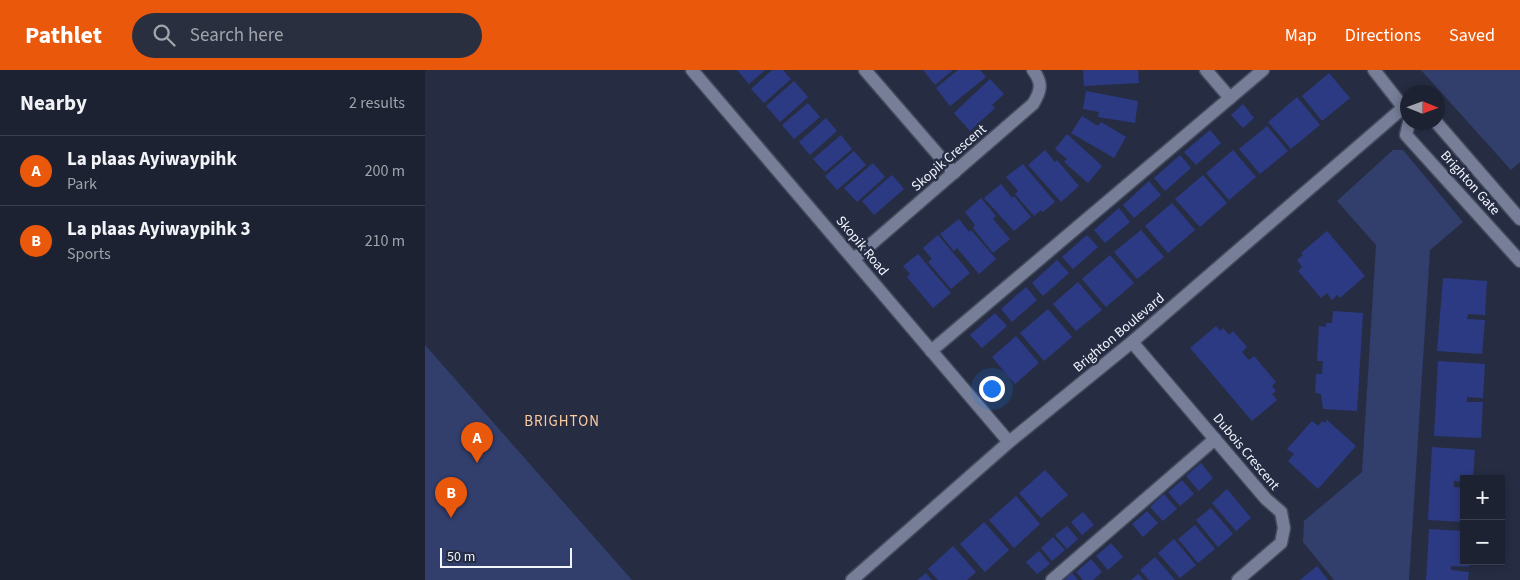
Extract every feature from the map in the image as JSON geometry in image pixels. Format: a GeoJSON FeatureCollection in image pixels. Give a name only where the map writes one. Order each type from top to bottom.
{"type":"FeatureCollection","features":[{"type":"Feature","properties":{"kind":"street","name":"Skopik Road"},"geometry":{"type":"LineString","coordinates":[[692,70],[1009,442]]}},
{"type":"Feature","properties":{"kind":"street"},"geometry":{"type":"LineString","coordinates":[[865,70],[954,173]]}},
{"type":"Feature","properties":{"kind":"street","name":"Skopik Crescent"},"geometry":{"type":"LineString","coordinates":[[854,259],[1033,104],[1040,92],[1038,76],[1033,70]]}},
{"type":"Feature","properties":{"kind":"street"},"geometry":{"type":"LineString","coordinates":[[1206,70],[1231,98]]}},
{"type":"Feature","properties":{"kind":"street"},"geometry":{"type":"LineString","coordinates":[[931,350],[1263,70]]}},
{"type":"Feature","properties":{"kind":"street"},"geometry":{"type":"LineString","coordinates":[[1374,70],[1400,102]]}},
{"type":"Feature","properties":{"kind":"street","name":"Brighton Boulevard"},"geometry":{"type":"LineString","coordinates":[[852,580],[1009,442],[1132,342],[1400,115]]}},
{"type":"Feature","properties":{"kind":"street","name":"Brighton Gate"},"geometry":{"type":"LineString","coordinates":[[1407,130],[1406,135],[1520,262]]}},
{"type":"Feature","properties":{"kind":"street","name":"Brighton Gate"},"geometry":{"type":"LineString","coordinates":[[1443,130],[1520,219]]}},
{"type":"Feature","properties":{"kind":"street","name":"Dubois Crescent"},"geometry":{"type":"LineString","coordinates":[[1132,342],[1266,499],[1281,512],[1284,528],[1281,543],[1238,580]]}},
{"type":"Feature","properties":{"kind":"street"},"geometry":{"type":"LineString","coordinates":[[1052,580],[1215,439]]}},
{"type":"Feature","properties":{"kind":"shaded area"},"geometry":{"type":"Polygon","coordinates":[[[1421,70],[1520,70],[1520,162],[1511,170],[1445,97],[1445,85],[1434,85],[1421,70]]]}},
{"type":"Feature","properties":{"kind":"shaded area"},"geometry":{"type":"Polygon","coordinates":[[[1393,150],[1403,150],[1463,222],[1430,250],[1409,580],[1334,580],[1303,542],[1304,521],[1362,472],[1376,245],[1337,201],[1393,150]]]}},
{"type":"Feature","properties":{"kind":"shaded area"},"geometry":{"type":"Polygon","coordinates":[[[425,345],[632,580],[425,580],[425,345]]]}},
{"type":"Feature","properties":{"kind":"building"},"geometry":{"type":"Polygon","coordinates":[[[737,70],[765,70],[749,84],[737,70]]]}},
{"type":"Feature","properties":{"kind":"building"},"geometry":{"type":"Polygon","coordinates":[[[772,70],[783,70],[791,79],[764,103],[751,89],[772,70]]]}},
{"type":"Feature","properties":{"kind":"building"},"geometry":{"type":"Polygon","coordinates":[[[923,70],[953,70],[935,85],[923,70]]]}},
{"type":"Feature","properties":{"kind":"building"},"geometry":{"type":"Polygon","coordinates":[[[958,70],[980,70],[986,77],[950,106],[936,88],[958,70]]]}},
{"type":"Feature","properties":{"kind":"building"},"geometry":{"type":"Polygon","coordinates":[[[1083,70],[1138,70],[1139,83],[1084,86],[1083,70]]]}},
{"type":"Feature","properties":{"kind":"building"},"geometry":{"type":"Polygon","coordinates":[[[1329,73],[1350,98],[1322,121],[1302,96],[1329,73]]]}},
{"type":"Feature","properties":{"kind":"building"},"geometry":{"type":"Polygon","coordinates":[[[990,79],[1004,94],[992,105],[995,108],[970,131],[954,113],[990,79]]]}},
{"type":"Feature","properties":{"kind":"building"},"geometry":{"type":"Polygon","coordinates":[[[794,81],[808,97],[780,122],[766,106],[794,81]]]}},
{"type":"Feature","properties":{"kind":"building"},"geometry":{"type":"Polygon","coordinates":[[[1086,91],[1138,101],[1135,123],[1098,117],[1099,112],[1083,109],[1086,91]]]}},
{"type":"Feature","properties":{"kind":"building"},"geometry":{"type":"Polygon","coordinates":[[[1297,97],[1320,125],[1291,149],[1268,122],[1297,97]]]}},
{"type":"Feature","properties":{"kind":"building"},"geometry":{"type":"Polygon","coordinates":[[[808,103],[820,117],[794,139],[782,125],[808,103]]]}},
{"type":"Feature","properties":{"kind":"building"},"geometry":{"type":"Polygon","coordinates":[[[1243,104],[1254,118],[1243,128],[1231,115],[1243,104]]]}},
{"type":"Feature","properties":{"kind":"building"},"geometry":{"type":"Polygon","coordinates":[[[1082,116],[1098,126],[1101,122],[1126,137],[1114,158],[1071,133],[1082,116]]]}},
{"type":"Feature","properties":{"kind":"building"},"geometry":{"type":"Polygon","coordinates":[[[826,118],[837,131],[810,155],[799,142],[826,118]]]}},
{"type":"Feature","properties":{"kind":"building"},"geometry":{"type":"Polygon","coordinates":[[[1267,126],[1288,151],[1260,174],[1239,149],[1267,126]]]}},
{"type":"Feature","properties":{"kind":"building"},"geometry":{"type":"Polygon","coordinates":[[[1210,130],[1221,143],[1196,165],[1184,152],[1210,130]]]}},
{"type":"Feature","properties":{"kind":"building"},"geometry":{"type":"Polygon","coordinates":[[[1067,134],[1102,166],[1088,183],[1064,162],[1067,159],[1055,149],[1067,134]]]}},
{"type":"Feature","properties":{"kind":"building"},"geometry":{"type":"Polygon","coordinates":[[[841,135],[852,149],[825,172],[813,159],[841,135]]]}},
{"type":"Feature","properties":{"kind":"building"},"geometry":{"type":"Polygon","coordinates":[[[1045,150],[1055,162],[1057,160],[1079,186],[1061,202],[1028,165],[1045,150]]]}},
{"type":"Feature","properties":{"kind":"building"},"geometry":{"type":"Polygon","coordinates":[[[1233,150],[1256,177],[1229,200],[1206,173],[1233,150]]]}},
{"type":"Feature","properties":{"kind":"building"},"geometry":{"type":"Polygon","coordinates":[[[854,151],[866,165],[837,190],[825,176],[854,151]]]}},
{"type":"Feature","properties":{"kind":"building"},"geometry":{"type":"Polygon","coordinates":[[[1180,155],[1191,168],[1165,191],[1154,178],[1180,155]]]}},
{"type":"Feature","properties":{"kind":"building"},"geometry":{"type":"Polygon","coordinates":[[[873,163],[885,177],[857,202],[844,188],[873,163]]]}},
{"type":"Feature","properties":{"kind":"building"},"geometry":{"type":"Polygon","coordinates":[[[1023,164],[1055,202],[1043,212],[1041,210],[1034,216],[1015,194],[1018,191],[1006,177],[1023,164]]]}},
{"type":"Feature","properties":{"kind":"building"},"geometry":{"type":"Polygon","coordinates":[[[892,175],[904,189],[874,215],[862,201],[892,175]]]}},
{"type":"Feature","properties":{"kind":"building"},"geometry":{"type":"Polygon","coordinates":[[[1203,175],[1227,203],[1200,227],[1175,199],[1203,175]]]}},
{"type":"Feature","properties":{"kind":"building"},"geometry":{"type":"Polygon","coordinates":[[[1149,181],[1161,195],[1134,218],[1123,205],[1149,181]]]}},
{"type":"Feature","properties":{"kind":"building"},"geometry":{"type":"Polygon","coordinates":[[[1001,184],[1012,198],[1014,196],[1031,217],[1014,231],[984,198],[1001,184]]]}},
{"type":"Feature","properties":{"kind":"building"},"geometry":{"type":"Polygon","coordinates":[[[981,198],[996,216],[993,219],[1010,239],[993,253],[973,228],[975,225],[965,212],[981,198]]]}},
{"type":"Feature","properties":{"kind":"building"},"geometry":{"type":"Polygon","coordinates":[[[1172,203],[1195,230],[1168,253],[1145,226],[1172,203]]]}},
{"type":"Feature","properties":{"kind":"building"},"geometry":{"type":"Polygon","coordinates":[[[1119,208],[1130,222],[1105,243],[1094,230],[1119,208]]]}},
{"type":"Feature","properties":{"kind":"building"},"geometry":{"type":"Polygon","coordinates":[[[959,219],[996,259],[979,274],[957,248],[954,251],[940,234],[959,219]]]}},
{"type":"Feature","properties":{"kind":"building"},"geometry":{"type":"Polygon","coordinates":[[[1141,230],[1164,257],[1137,279],[1114,252],[1141,230]]]}},
{"type":"Feature","properties":{"kind":"building"},"geometry":{"type":"Polygon","coordinates":[[[1327,231],[1365,276],[1340,298],[1337,295],[1332,300],[1327,293],[1321,298],[1298,271],[1302,267],[1297,260],[1303,255],[1301,253],[1327,231]]]}},
{"type":"Feature","properties":{"kind":"building"},"geometry":{"type":"Polygon","coordinates":[[[938,235],[970,273],[951,289],[928,262],[932,259],[923,248],[938,235]]]}},
{"type":"Feature","properties":{"kind":"building"},"geometry":{"type":"Polygon","coordinates":[[[1087,235],[1098,247],[1073,269],[1062,257],[1087,235]]]}},
{"type":"Feature","properties":{"kind":"building"},"geometry":{"type":"Polygon","coordinates":[[[918,254],[951,293],[933,308],[907,277],[910,274],[903,266],[918,254]]]}},
{"type":"Feature","properties":{"kind":"building"},"geometry":{"type":"Polygon","coordinates":[[[1110,255],[1134,283],[1106,307],[1082,279],[1110,255]]]}},
{"type":"Feature","properties":{"kind":"building"},"geometry":{"type":"Polygon","coordinates":[[[1057,260],[1069,273],[1043,296],[1032,283],[1057,260]]]}},
{"type":"Feature","properties":{"kind":"building"},"geometry":{"type":"Polygon","coordinates":[[[1443,278],[1487,281],[1485,315],[1468,314],[1467,319],[1485,320],[1482,354],[1437,351],[1443,278]]]}},
{"type":"Feature","properties":{"kind":"building"},"geometry":{"type":"Polygon","coordinates":[[[1078,282],[1102,310],[1076,331],[1053,304],[1078,282]]]}},
{"type":"Feature","properties":{"kind":"building"},"geometry":{"type":"Polygon","coordinates":[[[1026,287],[1037,300],[1012,322],[1001,309],[1026,287]]]}},
{"type":"Feature","properties":{"kind":"building"},"geometry":{"type":"Polygon","coordinates":[[[1048,309],[1072,337],[1044,361],[1020,333],[1048,309]]]}},
{"type":"Feature","properties":{"kind":"building"},"geometry":{"type":"Polygon","coordinates":[[[1333,311],[1363,313],[1357,411],[1323,409],[1321,394],[1315,393],[1316,374],[1322,374],[1323,361],[1317,361],[1319,326],[1326,327],[1326,323],[1332,323],[1333,311]]]}},
{"type":"Feature","properties":{"kind":"building"},"geometry":{"type":"Polygon","coordinates":[[[995,313],[1007,326],[982,348],[970,335],[995,313]]]}},
{"type":"Feature","properties":{"kind":"building"},"geometry":{"type":"Polygon","coordinates":[[[1216,326],[1220,331],[1223,328],[1229,335],[1233,331],[1247,347],[1242,352],[1249,360],[1254,356],[1276,382],[1272,386],[1276,391],[1272,394],[1277,400],[1252,421],[1190,348],[1216,326]]]}},
{"type":"Feature","properties":{"kind":"building"},"geometry":{"type":"Polygon","coordinates":[[[1016,336],[1039,363],[1015,384],[992,357],[1016,336]]]}},
{"type":"Feature","properties":{"kind":"building"},"geometry":{"type":"Polygon","coordinates":[[[1438,361],[1485,364],[1483,398],[1467,397],[1467,402],[1483,402],[1481,438],[1434,436],[1438,361]]]}},
{"type":"Feature","properties":{"kind":"building"},"geometry":{"type":"Polygon","coordinates":[[[1327,420],[1356,446],[1318,489],[1288,461],[1294,454],[1287,449],[1312,421],[1318,426],[1322,421],[1325,423],[1327,420]]]}},
{"type":"Feature","properties":{"kind":"building"},"geometry":{"type":"Polygon","coordinates":[[[1432,447],[1475,450],[1473,475],[1460,475],[1460,482],[1454,481],[1454,487],[1460,488],[1460,522],[1428,520],[1432,447]]]}},
{"type":"Feature","properties":{"kind":"building"},"geometry":{"type":"Polygon","coordinates":[[[1201,463],[1213,478],[1199,491],[1186,476],[1201,463]]]}},
{"type":"Feature","properties":{"kind":"building"},"geometry":{"type":"Polygon","coordinates":[[[1045,470],[1068,495],[1041,518],[1019,493],[1045,470]]]}},
{"type":"Feature","properties":{"kind":"building"},"geometry":{"type":"Polygon","coordinates":[[[1182,480],[1194,494],[1180,506],[1168,492],[1182,480]]]}},
{"type":"Feature","properties":{"kind":"building"},"geometry":{"type":"Polygon","coordinates":[[[1227,489],[1251,518],[1236,531],[1212,503],[1227,489]]]}},
{"type":"Feature","properties":{"kind":"building"},"geometry":{"type":"Polygon","coordinates":[[[1164,494],[1177,509],[1163,521],[1150,507],[1164,494]]]}},
{"type":"Feature","properties":{"kind":"building"},"geometry":{"type":"Polygon","coordinates":[[[1016,496],[1040,524],[1014,548],[989,520],[1016,496]]]}},
{"type":"Feature","properties":{"kind":"building"},"geometry":{"type":"Polygon","coordinates":[[[1211,508],[1233,534],[1218,547],[1196,520],[1211,508]]]}},
{"type":"Feature","properties":{"kind":"building"},"geometry":{"type":"Polygon","coordinates":[[[1147,511],[1158,523],[1143,537],[1132,524],[1147,511]]]}},
{"type":"Feature","properties":{"kind":"building"},"geometry":{"type":"Polygon","coordinates":[[[1083,512],[1094,525],[1082,535],[1071,522],[1083,512]]]}},
{"type":"Feature","properties":{"kind":"building"},"geometry":{"type":"Polygon","coordinates":[[[984,522],[1009,550],[985,572],[960,544],[984,522]]]}},
{"type":"Feature","properties":{"kind":"building"},"geometry":{"type":"Polygon","coordinates":[[[1195,525],[1215,549],[1198,563],[1178,539],[1195,525]]]}},
{"type":"Feature","properties":{"kind":"building"},"geometry":{"type":"Polygon","coordinates":[[[1067,526],[1078,539],[1067,549],[1055,535],[1067,526]]]}},
{"type":"Feature","properties":{"kind":"building"},"geometry":{"type":"Polygon","coordinates":[[[1429,529],[1460,531],[1460,565],[1469,565],[1469,567],[1451,566],[1451,570],[1469,572],[1468,580],[1426,580],[1429,529]]]}},
{"type":"Feature","properties":{"kind":"building"},"geometry":{"type":"Polygon","coordinates":[[[1053,537],[1065,550],[1052,561],[1041,548],[1053,537]]]}},
{"type":"Feature","properties":{"kind":"building"},"geometry":{"type":"Polygon","coordinates":[[[1174,539],[1196,565],[1180,578],[1158,553],[1174,539]]]}},
{"type":"Feature","properties":{"kind":"building"},"geometry":{"type":"Polygon","coordinates":[[[1111,543],[1123,557],[1108,570],[1096,556],[1111,543]]]}},
{"type":"Feature","properties":{"kind":"building"},"geometry":{"type":"Polygon","coordinates":[[[953,546],[976,572],[967,580],[938,580],[928,569],[953,546]]]}},
{"type":"Feature","properties":{"kind":"building"},"geometry":{"type":"Polygon","coordinates":[[[1039,551],[1050,564],[1037,574],[1026,562],[1039,551]]]}},
{"type":"Feature","properties":{"kind":"building"},"geometry":{"type":"Polygon","coordinates":[[[1155,557],[1175,580],[1149,580],[1140,570],[1155,557]]]}},
{"type":"Feature","properties":{"kind":"building"},"geometry":{"type":"Polygon","coordinates":[[[1091,559],[1102,572],[1093,580],[1083,580],[1076,572],[1091,559]]]}},
{"type":"Feature","properties":{"kind":"building"},"geometry":{"type":"Polygon","coordinates":[[[1317,566],[1328,580],[1300,580],[1317,566]]]}},
{"type":"Feature","properties":{"kind":"building"},"geometry":{"type":"Polygon","coordinates":[[[926,573],[932,580],[917,580],[926,573]]]}},
{"type":"Feature","properties":{"kind":"building"},"geometry":{"type":"Polygon","coordinates":[[[1072,573],[1078,580],[1064,580],[1072,573]]]}},
{"type":"Feature","properties":{"kind":"building"},"geometry":{"type":"Polygon","coordinates":[[[1138,574],[1144,580],[1131,580],[1138,574]]]}},
{"type":"Feature","properties":{"kind":"place","name":"La plaas Ayiwaypihk"},"geometry":{"type":"Point","coordinates":[477,463]}},
{"type":"Feature","properties":{"kind":"place","name":"La plaas Ayiwaypihk 3"},"geometry":{"type":"Point","coordinates":[451,518]}},
{"type":"Feature","properties":{"kind":"district","name":"BRIGHTON"},"geometry":{"type":"Point","coordinates":[562,421]}}]}
